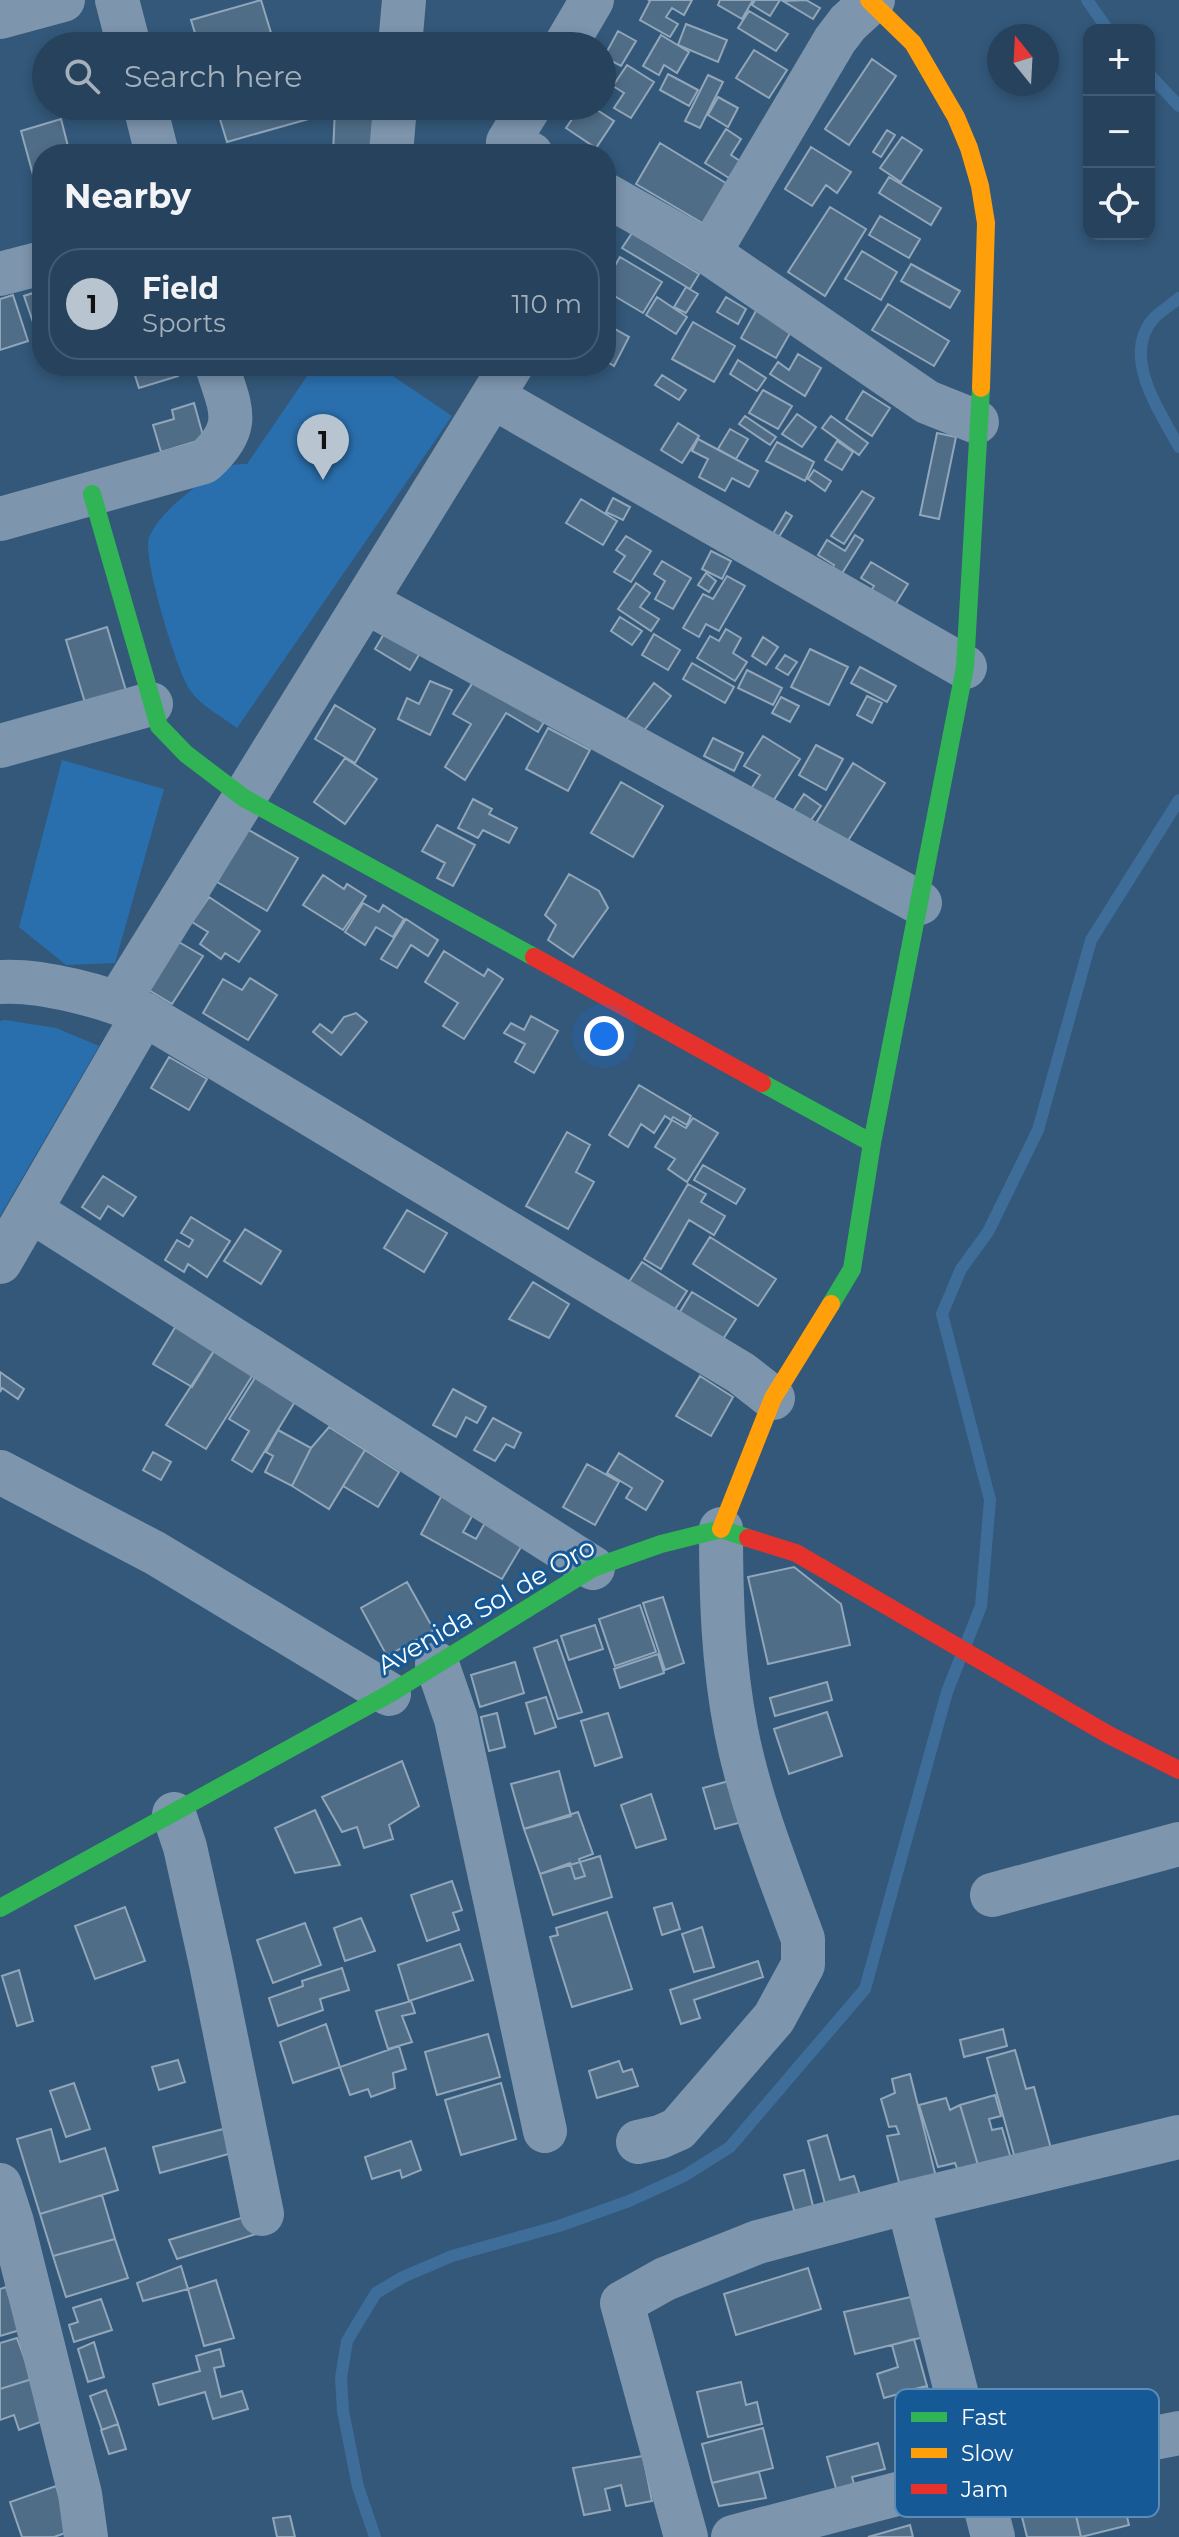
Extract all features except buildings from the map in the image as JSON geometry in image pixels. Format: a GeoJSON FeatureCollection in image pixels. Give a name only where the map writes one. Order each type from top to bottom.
{"type":"FeatureCollection","features":[{"type":"Feature","properties":{"kind":"street"},"geometry":{"type":"LineString","coordinates":[[0,17],[63,0]]}},
{"type":"Feature","properties":{"kind":"street"},"geometry":{"type":"LineString","coordinates":[[117,0],[125,32]]}},
{"type":"Feature","properties":{"kind":"street"},"geometry":{"type":"LineString","coordinates":[[401,32],[404,0]]}},
{"type":"Feature","properties":{"kind":"street"},"geometry":{"type":"LineString","coordinates":[[573,32],[592,0]]}},
{"type":"Feature","properties":{"kind":"street"},"geometry":{"type":"LineString","coordinates":[[638,2142],[678,2129],[774,2018],[803,1965],[803,1939],[753,1796],[736,1731],[724,1656],[721,1529],[773,1398],[852,1269],[872,1143],[965,667],[985,322],[986,223],[969,148],[935,77],[913,43],[871,1],[835,40],[709,253]]}},
{"type":"Feature","properties":{"kind":"street"},"geometry":{"type":"LineString","coordinates":[[148,120],[154,144]]}},
{"type":"Feature","properties":{"kind":"street"},"geometry":{"type":"LineString","coordinates":[[392,144],[394,120]]}},
{"type":"Feature","properties":{"kind":"street"},"geometry":{"type":"LineString","coordinates":[[512,144],[508,142],[521,120]]}},
{"type":"Feature","properties":{"kind":"street"},"geometry":{"type":"LineString","coordinates":[[616,201],[709,253],[927,402],[977,422]]}},
{"type":"Feature","properties":{"kind":"street"},"geometry":{"type":"LineString","coordinates":[[0,274],[32,266]]}},
{"type":"Feature","properties":{"kind":"street"},"geometry":{"type":"LineString","coordinates":[[0,519],[204,462],[227,435],[232,415],[220,376]]}},
{"type":"Feature","properties":{"kind":"street"},"geometry":{"type":"LineString","coordinates":[[0,1262],[244,798],[502,382],[965,667]]}},
{"type":"Feature","properties":{"kind":"street"},"geometry":{"type":"LineString","coordinates":[[92,494],[151,704],[159,726],[186,754],[244,798],[872,1143]]}},
{"type":"Feature","properties":{"kind":"street"},"geometry":{"type":"LineString","coordinates":[[366,602],[920,903]]}},
{"type":"Feature","properties":{"kind":"street"},"geometry":{"type":"LineString","coordinates":[[0,746],[151,704]]}},
{"type":"Feature","properties":{"kind":"street"},"geometry":{"type":"LineString","coordinates":[[0,982],[46,986],[131,1008],[741,1373],[773,1398]]}},
{"type":"Feature","properties":{"kind":"street"},"geometry":{"type":"LineString","coordinates":[[30,1210],[593,1568]]}},
{"type":"Feature","properties":{"kind":"street"},"geometry":{"type":"LineString","coordinates":[[0,1472],[155,1553],[389,1694]]}},
{"type":"Feature","properties":{"kind":"street"},"geometry":{"type":"LineString","coordinates":[[721,1529],[796,1553],[1109,1735],[1179,1770]]}},
{"type":"Feature","properties":{"kind":"street","name":"Avenida Sol de Oro"},"geometry":{"type":"LineString","coordinates":[[0,1908],[389,1694],[593,1568],[661,1544],[721,1529]]}},
{"type":"Feature","properties":{"kind":"street"},"geometry":{"type":"LineString","coordinates":[[437,1664],[456,1719],[545,2131]]}},
{"type":"Feature","properties":{"kind":"street"},"geometry":{"type":"LineString","coordinates":[[174,1814],[185,1847],[262,2214]]}},
{"type":"Feature","properties":{"kind":"street"},"geometry":{"type":"LineString","coordinates":[[992,1895],[1179,1844]]}},
{"type":"Feature","properties":{"kind":"street"},"geometry":{"type":"LineString","coordinates":[[686,2537],[622,2303],[665,2279],[758,2242],[908,2202],[1179,2137]]}},
{"type":"Feature","properties":{"kind":"street"},"geometry":{"type":"LineString","coordinates":[[0,2185],[80,2494],[86,2537]]}},
{"type":"Feature","properties":{"kind":"street"},"geometry":{"type":"LineString","coordinates":[[908,2202],[956,2389]]}},
{"type":"Feature","properties":{"kind":"street"},"geometry":{"type":"LineString","coordinates":[[1159,2437],[1179,2433]]}},
{"type":"Feature","properties":{"kind":"street"},"geometry":{"type":"LineString","coordinates":[[733,2537],[895,2495]]}},
{"type":"Feature","properties":{"kind":"street"},"geometry":{"type":"LineString","coordinates":[[988,2517],[993,2537]]}},
{"type":"Feature","properties":{"kind":"shaded area"},"geometry":{"type":"Polygon","coordinates":[[[307,376],[393,376],[452,416],[237,728],[199,701],[184,679],[155,589],[148,549],[149,538],[156,525],[177,502],[222,468],[247,464],[307,376]]]}},
{"type":"Feature","properties":{"kind":"shaded area"},"geometry":{"type":"Polygon","coordinates":[[[62,760],[164,789],[115,963],[66,965],[19,927],[62,760]]]}},
{"type":"Feature","properties":{"kind":"shaded area"},"geometry":{"type":"Polygon","coordinates":[[[0,1021],[56,1028],[99,1046],[0,1216],[0,1021]]]}},
{"type":"Feature","properties":{"kind":"waterway"},"geometry":{"type":"LineString","coordinates":[[1087,0],[1104,24]]}},
{"type":"Feature","properties":{"kind":"waterway"},"geometry":{"type":"LineString","coordinates":[[1155,80],[1179,106]]}},
{"type":"Feature","properties":{"kind":"waterway"},"geometry":{"type":"LineString","coordinates":[[1179,298],[1154,318],[1145,333],[1141,349],[1147,383],[1179,447]]}},
{"type":"Feature","properties":{"kind":"waterway"},"geometry":{"type":"LineString","coordinates":[[375,2537],[358,2487],[343,2411],[341,2378],[347,2341],[376,2293],[403,2277],[452,2256],[559,2226],[629,2201],[684,2176],[730,2147],[865,1989],[947,1692],[981,1606],[990,1500],[942,1314],[961,1269],[988,1232],[1038,1130],[1091,940],[1179,800]]}},
{"type":"Feature","properties":{"kind":"traffic: fast"},"geometry":{"type":"LineString","coordinates":[[831,1304],[852,1269],[872,1143],[965,667],[981,388]]}},
{"type":"Feature","properties":{"kind":"traffic: fast"},"geometry":{"type":"LineString","coordinates":[[92,494],[159,726],[186,754],[244,798],[534,957]]}},
{"type":"Feature","properties":{"kind":"traffic: fast"},"geometry":{"type":"LineString","coordinates":[[762,1083],[872,1143]]}},
{"type":"Feature","properties":{"kind":"traffic: fast"},"geometry":{"type":"LineString","coordinates":[[0,1908],[389,1694],[593,1568],[661,1544],[721,1529],[748,1538]]}},
{"type":"Feature","properties":{"kind":"traffic: slow"},"geometry":{"type":"LineString","coordinates":[[869,0],[913,43],[956,117],[980,186],[986,223],[981,388]]}},
{"type":"Feature","properties":{"kind":"traffic: slow"},"geometry":{"type":"LineString","coordinates":[[721,1529],[773,1398],[831,1304]]}},
{"type":"Feature","properties":{"kind":"traffic: jam"},"geometry":{"type":"LineString","coordinates":[[534,957],[762,1083]]}},
{"type":"Feature","properties":{"kind":"traffic: jam"},"geometry":{"type":"LineString","coordinates":[[748,1538],[796,1553],[1109,1735],[1179,1770]]}},
{"type":"Feature","properties":{"kind":"place","name":"Field"},"geometry":{"type":"Point","coordinates":[323,480]}}]}
